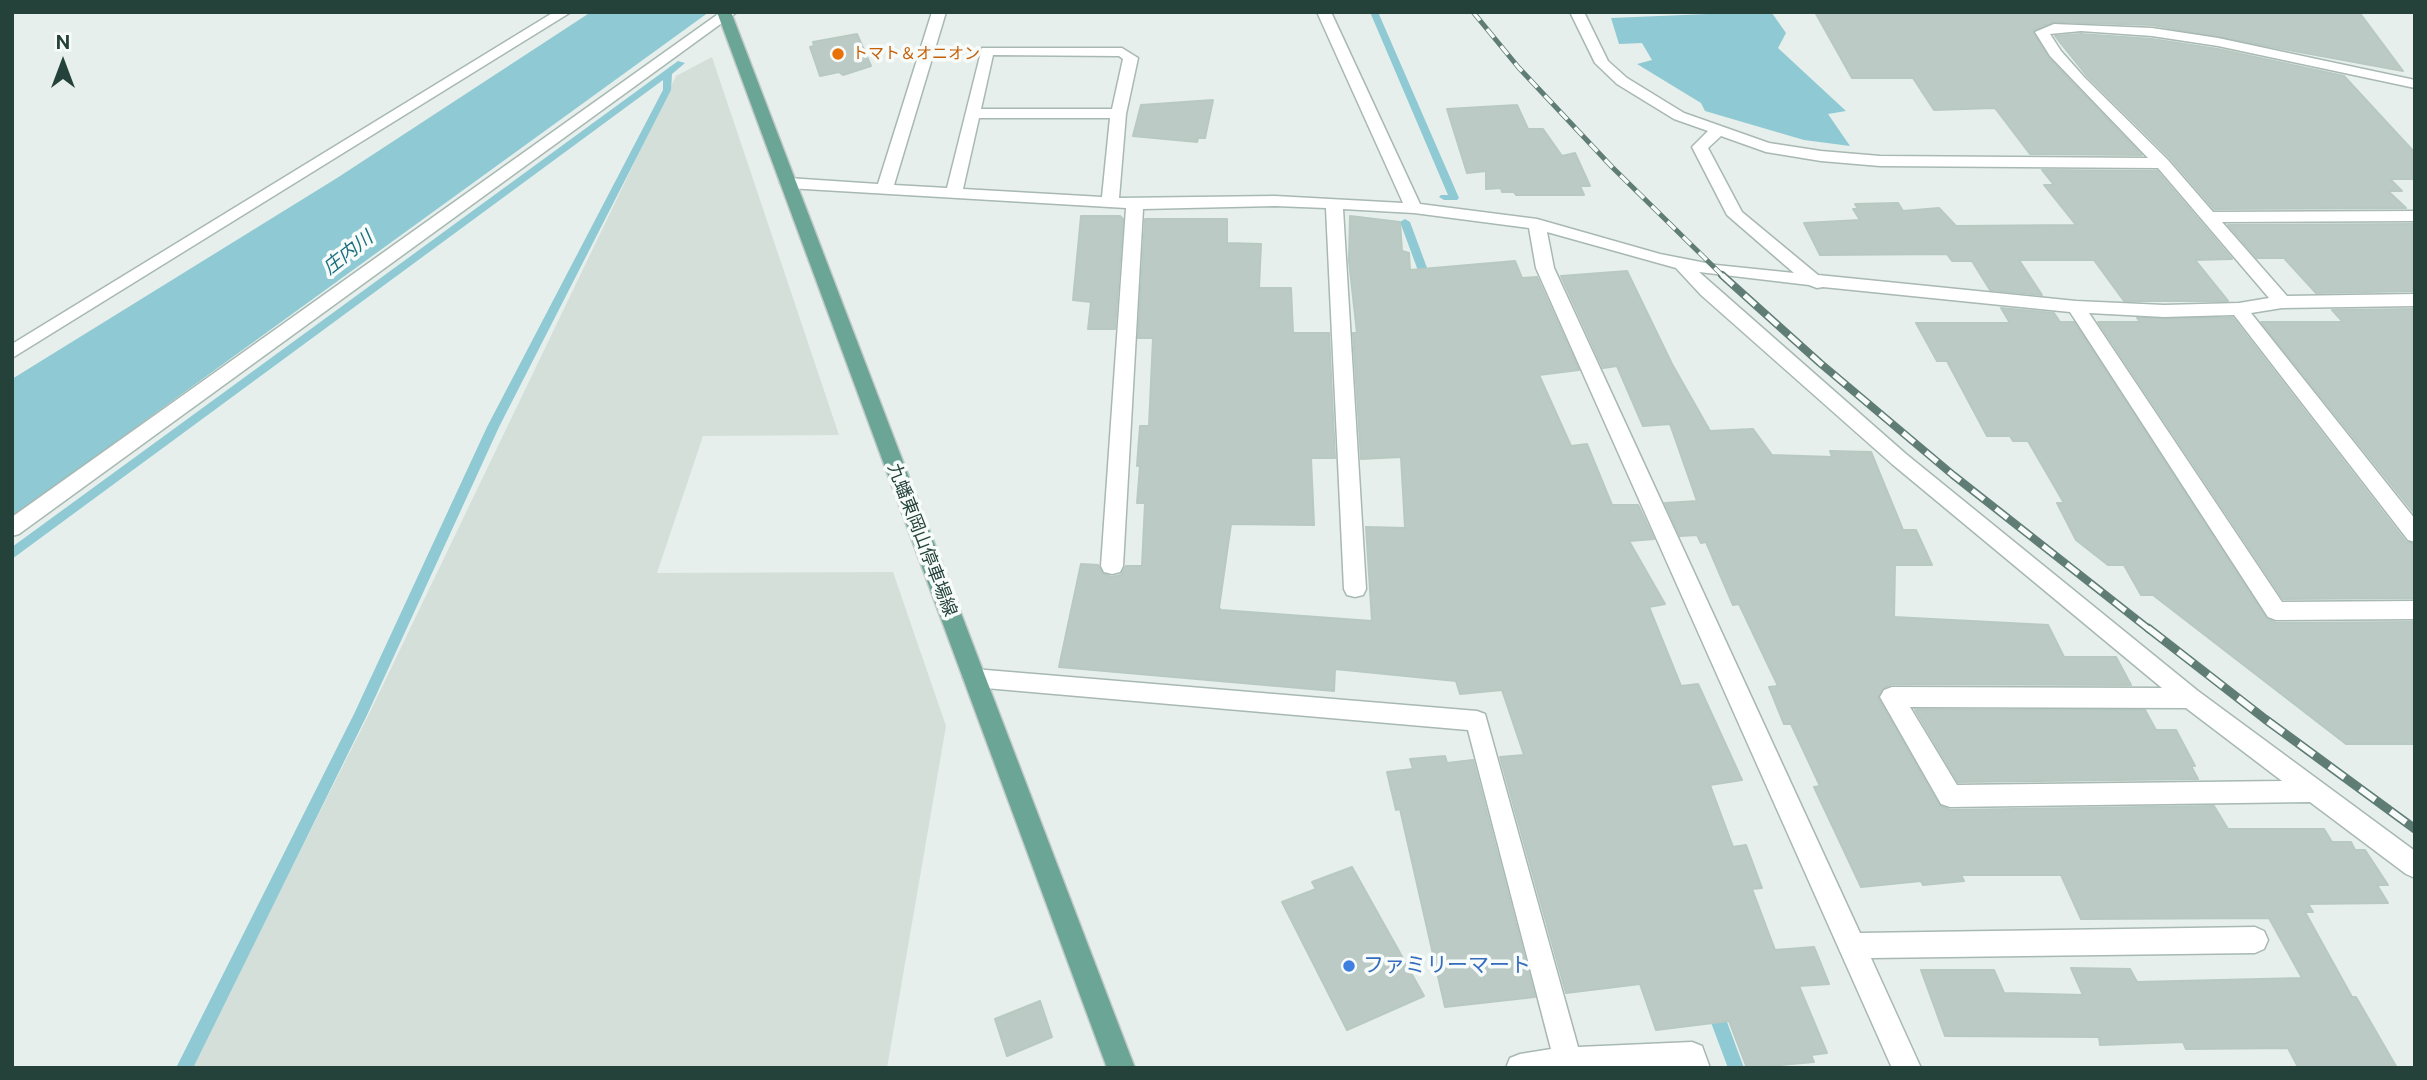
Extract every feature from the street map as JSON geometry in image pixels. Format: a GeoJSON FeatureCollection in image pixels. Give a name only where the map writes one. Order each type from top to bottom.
{"type":"FeatureCollection","features":[{"type":"Feature","properties":{"kind":"main road","name":"九蟠東岡山停車場線"},"geometry":{"type":"LineString","coordinates":[[727,13],[788,183],[1121,1068]]}},
{"type":"Feature","properties":{"kind":"street"},"geometry":{"type":"LineString","coordinates":[[12,352],[564,12]]}},
{"type":"Feature","properties":{"kind":"street"},"geometry":{"type":"LineString","coordinates":[[885,187],[939,12]]}},
{"type":"Feature","properties":{"kind":"street"},"geometry":{"type":"LineString","coordinates":[[1324,12],[1414,208]]}},
{"type":"Feature","properties":{"kind":"street"},"geometry":{"type":"LineString","coordinates":[[1577,12],[1602,62],[1622,81],[1679,116],[1766,147],[1821,156],[1880,161],[2162,163]]}},
{"type":"Feature","properties":{"kind":"street"},"geometry":{"type":"LineString","coordinates":[[2065,12],[2081,27]]}},
{"type":"Feature","properties":{"kind":"street"},"geometry":{"type":"LineString","coordinates":[[12,528],[727,13]]}},
{"type":"Feature","properties":{"kind":"street"},"geometry":{"type":"LineString","coordinates":[[2282,302],[2162,163],[2055,54],[2042,32],[2054,28],[2081,27],[2152,32],[2218,42],[2415,84]]}},
{"type":"Feature","properties":{"kind":"street"},"geometry":{"type":"LineString","coordinates":[[954,192],[987,51],[1122,52],[1131,58],[1118,114],[1110,202]]}},
{"type":"Feature","properties":{"kind":"street"},"geometry":{"type":"LineString","coordinates":[[973,113],[1118,114]]}},
{"type":"Feature","properties":{"kind":"street"},"geometry":{"type":"LineString","coordinates":[[1717,131],[1700,147],[1735,215],[1817,282]]}},
{"type":"Feature","properties":{"kind":"street"},"geometry":{"type":"LineString","coordinates":[[788,183],[1135,204],[1275,201],[1414,208],[1537,224],[1683,265],[1817,282],[2076,307],[2164,311],[2239,309],[2282,302],[2415,300]]}},
{"type":"Feature","properties":{"kind":"street"},"geometry":{"type":"LineString","coordinates":[[1334,203],[1354,589]]}},
{"type":"Feature","properties":{"kind":"street"},"geometry":{"type":"LineString","coordinates":[[1112,566],[1135,204]]}},
{"type":"Feature","properties":{"kind":"street"},"geometry":{"type":"LineString","coordinates":[[2209,217],[2415,216]]}},
{"type":"Feature","properties":{"kind":"street"},"geometry":{"type":"LineString","coordinates":[[1537,224],[1545,268],[1907,1068]]}},
{"type":"Feature","properties":{"kind":"street"},"geometry":{"type":"LineString","coordinates":[[1683,265],[1707,291],[1899,459],[2190,698],[2415,866]]}},
{"type":"Feature","properties":{"kind":"street"},"geometry":{"type":"LineString","coordinates":[[2076,307],[2276,611],[2415,610]]}},
{"type":"Feature","properties":{"kind":"street"},"geometry":{"type":"LineString","coordinates":[[2239,309],[2415,534]]}},
{"type":"Feature","properties":{"kind":"street"},"geometry":{"type":"LineString","coordinates":[[974,678],[1477,721],[1568,1060]]}},
{"type":"Feature","properties":{"kind":"street"},"geometry":{"type":"LineString","coordinates":[[2190,698],[1892,697],[1950,796],[2314,791]]}},
{"type":"Feature","properties":{"kind":"street"},"geometry":{"type":"LineString","coordinates":[[1854,946],[2255,940]]}},
{"type":"Feature","properties":{"kind":"street"},"geometry":{"type":"LineString","coordinates":[[1520,1068],[1568,1060],[1692,1056],[1696,1068]]}},
{"type":"Feature","properties":{"kind":"shaded area"},"geometry":{"type":"Polygon","coordinates":[[[712,57],[839,435],[703,436],[657,573],[893,572],[946,726],[887,1068],[191,1068],[369,714],[676,76],[712,57]]]}},
{"type":"Feature","properties":{"kind":"water","name":"庄内川"},"geometry":{"type":"Polygon","coordinates":[[[591,12],[709,12],[12,517],[12,379],[337,178],[591,12]]]}},
{"type":"Feature","properties":{"kind":"water"},"geometry":{"type":"Polygon","coordinates":[[[1772,13],[1786,33],[1778,48],[1846,111],[1828,114],[1850,146],[1804,140],[1705,111],[1701,103],[1637,64],[1652,60],[1642,43],[1619,44],[1611,18],[1772,13]]]}},
{"type":"Feature","properties":{"kind":"building"},"geometry":{"type":"Polygon","coordinates":[[[1815,12],[2359,12],[2403,71],[2152,25],[2053,22],[2033,31],[2048,57],[2142,155],[2030,154],[1995,108],[1934,110],[1913,78],[1852,78],[1815,12]]]}},
{"type":"Feature","properties":{"kind":"building"},"geometry":{"type":"Polygon","coordinates":[[[857,34],[871,66],[843,75],[839,72],[820,76],[810,47],[814,46],[813,42],[857,34]]]}},
{"type":"Feature","properties":{"kind":"building"},"geometry":{"type":"Polygon","coordinates":[[[2081,34],[2152,39],[2218,49],[2344,76],[2415,153],[2415,179],[2390,179],[2402,191],[2388,191],[2406,208],[2214,209],[2170,158],[2087,76],[2055,36],[2081,34]]]}},
{"type":"Feature","properties":{"kind":"building"},"geometry":{"type":"Polygon","coordinates":[[[1213,100],[1205,138],[1198,138],[1197,142],[1133,136],[1141,105],[1213,100]]]}},
{"type":"Feature","properties":{"kind":"building"},"geometry":{"type":"Polygon","coordinates":[[[1517,105],[1528,129],[1543,129],[1562,156],[1575,153],[1590,186],[1580,186],[1584,195],[1516,195],[1514,192],[1502,192],[1501,188],[1486,189],[1486,171],[1467,173],[1447,109],[1517,105]]]}},
{"type":"Feature","properties":{"kind":"building"},"geometry":{"type":"Polygon","coordinates":[[[2042,170],[2157,171],[2232,259],[2195,260],[2228,301],[2124,301],[2094,260],[2019,260],[2042,295],[1990,290],[1972,261],[1952,261],[1947,254],[1820,255],[1804,223],[1860,220],[1853,209],[1858,209],[1855,204],[1898,203],[1903,211],[1939,208],[1956,226],[2076,225],[2044,185],[2054,185],[2042,170]]]}},
{"type":"Feature","properties":{"kind":"building"},"geometry":{"type":"Polygon","coordinates":[[[1081,216],[1120,216],[1123,219],[1115,329],[1088,329],[1091,302],[1073,300],[1081,216]]]}},
{"type":"Feature","properties":{"kind":"building"},"geometry":{"type":"Polygon","coordinates":[[[1350,216],[1400,222],[1402,251],[1409,253],[1410,270],[1515,261],[1522,278],[1537,277],[1579,370],[1539,375],[1571,446],[1587,444],[1612,505],[1638,505],[1654,539],[1629,541],[1665,604],[1649,607],[1681,686],[1698,684],[1742,780],[1710,785],[1733,847],[1746,845],[1762,888],[1752,889],[1775,950],[1814,947],[1829,984],[1799,986],[1827,1053],[1811,1055],[1814,1062],[1747,1068],[1729,1021],[1656,1030],[1640,984],[1566,993],[1500,757],[1524,755],[1502,690],[1460,694],[1456,681],[1335,669],[1334,691],[1059,667],[1081,564],[1098,565],[1102,573],[1111,577],[1121,575],[1126,566],[1142,566],[1145,503],[1137,503],[1140,466],[1137,466],[1140,426],[1149,426],[1153,338],[1138,338],[1145,219],[1227,219],[1227,243],[1261,244],[1259,288],[1291,288],[1293,333],[1329,333],[1335,458],[1311,458],[1314,525],[1231,524],[1219,608],[1372,621],[1366,527],[1405,528],[1401,457],[1361,459],[1353,333],[1357,333],[1349,261],[1350,216]]]}},
{"type":"Feature","properties":{"kind":"building"},"geometry":{"type":"Polygon","coordinates":[[[2415,224],[2415,291],[2316,293],[2284,258],[2257,258],[2228,225],[2415,224]]]}},
{"type":"Feature","properties":{"kind":"building"},"geometry":{"type":"Polygon","coordinates":[[[1627,271],[1672,364],[1710,431],[1753,429],[1772,455],[1832,457],[1830,451],[1871,452],[1903,530],[1916,530],[1932,565],[1895,565],[1894,617],[2048,625],[2064,657],[2116,657],[2131,685],[1892,684],[1883,688],[1878,698],[1939,805],[1950,810],[2214,806],[2228,829],[2324,829],[2332,842],[2351,842],[2355,850],[2365,850],[2388,885],[2377,885],[2388,903],[2308,904],[2313,912],[2305,912],[2352,997],[2356,997],[2397,1068],[2304,1068],[2297,1065],[2288,1048],[2186,1049],[2183,1042],[2100,1045],[2099,1037],[1945,1036],[1921,970],[1994,970],[2004,993],[2083,995],[2071,968],[2130,969],[2137,982],[2302,978],[2269,918],[2081,919],[2061,875],[1961,875],[1964,881],[1923,885],[1921,881],[1861,887],[1814,787],[1820,786],[1791,724],[1784,724],[1769,687],[1778,686],[1739,604],[1733,605],[1706,542],[1701,543],[1697,535],[1680,536],[1665,503],[1697,501],[1670,424],[1643,426],[1617,366],[1603,368],[1561,276],[1627,271]]]}},
{"type":"Feature","properties":{"kind":"building"},"geometry":{"type":"Polygon","coordinates":[[[2001,308],[2054,313],[2060,322],[2074,322],[2267,619],[2276,623],[2415,622],[2415,744],[2346,744],[2153,595],[2141,595],[2124,565],[2108,565],[2076,540],[2057,503],[2064,503],[2028,441],[2013,441],[2010,436],[1987,436],[1947,361],[1937,361],[1916,323],[2010,323],[2001,308]]]}},
{"type":"Feature","properties":{"kind":"building"},"geometry":{"type":"Polygon","coordinates":[[[2415,309],[2415,514],[2261,322],[2343,322],[2332,310],[2415,309]]]}},
{"type":"Feature","properties":{"kind":"building"},"geometry":{"type":"Polygon","coordinates":[[[2137,318],[2233,318],[2406,542],[2415,544],[2415,598],[2283,599],[2098,322],[2140,322],[2137,318]]]}},
{"type":"Feature","properties":{"kind":"building"},"geometry":{"type":"Polygon","coordinates":[[[1915,710],[2145,710],[2156,730],[2176,730],[2195,766],[2191,766],[2198,779],[1958,782],[1915,710]]]}},
{"type":"Feature","properties":{"kind":"building"},"geometry":{"type":"Polygon","coordinates":[[[1445,756],[1447,763],[1473,760],[1535,997],[1445,1007],[1400,809],[1396,810],[1387,772],[1413,769],[1410,759],[1445,756]]]}},
{"type":"Feature","properties":{"kind":"building"},"geometry":{"type":"Polygon","coordinates":[[[1352,867],[1424,996],[1347,1030],[1282,902],[1316,889],[1312,882],[1352,867]]]}},
{"type":"Feature","properties":{"kind":"building"},"geometry":{"type":"Polygon","coordinates":[[[1040,1001],[1052,1037],[1007,1056],[995,1019],[1040,1001]]]}},
{"type":"Feature","properties":{"kind":"waterway"},"geometry":{"type":"LineString","coordinates":[[1374,12],[1454,198],[1444,197]]}},
{"type":"Feature","properties":{"kind":"waterway"},"geometry":{"type":"LineString","coordinates":[[668,73],[681,63]]}},
{"type":"Feature","properties":{"kind":"waterway"},"geometry":{"type":"LineString","coordinates":[[12,554],[668,73]]}},
{"type":"Feature","properties":{"kind":"waterway"},"geometry":{"type":"LineString","coordinates":[[184,1068],[360,715],[493,427],[667,90],[668,73]]}},
{"type":"Feature","properties":{"kind":"waterway"},"geometry":{"type":"LineString","coordinates":[[1405,222],[1428,284]]}},
{"type":"Feature","properties":{"kind":"waterway"},"geometry":{"type":"LineString","coordinates":[[1714,1009],[1736,1068]]}},
{"type":"Feature","properties":{"kind":"railway"},"geometry":{"type":"LineString","coordinates":[[1473,12],[1519,68],[1612,167],[1724,277]]}},
{"type":"Feature","properties":{"kind":"railway"},"geometry":{"type":"LineString","coordinates":[[1722,275],[1820,363],[1953,475],[2150,630]]}},
{"type":"Feature","properties":{"kind":"railway"},"geometry":{"type":"LineString","coordinates":[[2148,628],[2265,719],[2415,829]]}},
{"type":"Feature","properties":{"kind":"place","name":"トマト＆オニオン"},"geometry":{"type":"Point","coordinates":[838,54]}},
{"type":"Feature","properties":{"kind":"place","name":"ファミリーマート"},"geometry":{"type":"Point","coordinates":[1349,966]}}]}
